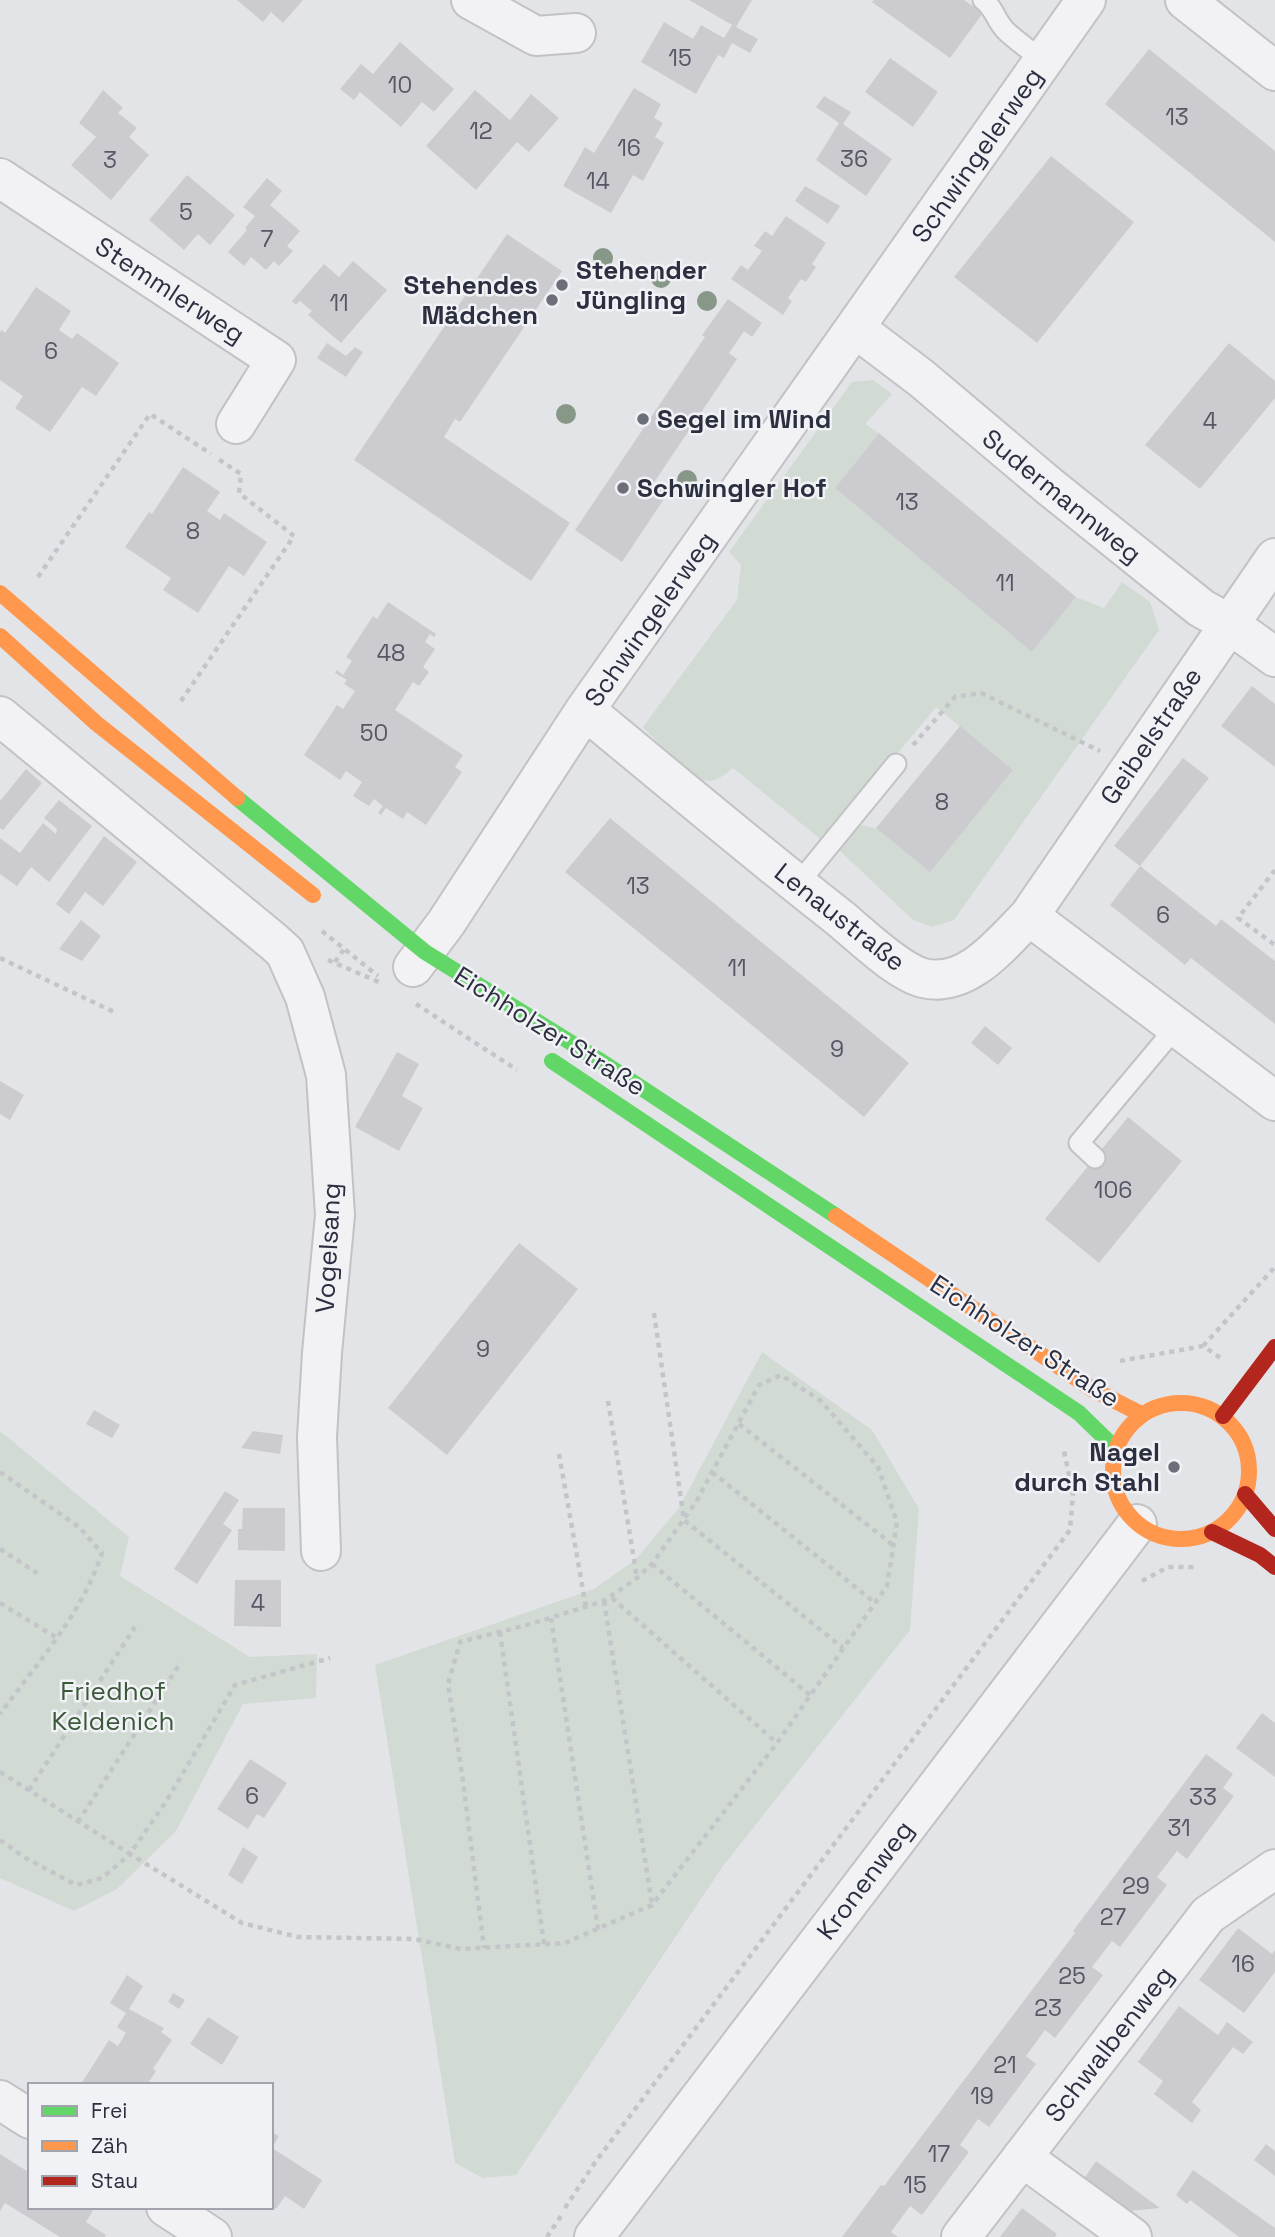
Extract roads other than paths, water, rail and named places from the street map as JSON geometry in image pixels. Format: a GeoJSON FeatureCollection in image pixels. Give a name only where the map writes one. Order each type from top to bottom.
{"type":"FeatureCollection","features":[{"type":"Feature","properties":{"kind":"main road","name":"Eichholzer Straße"},"geometry":{"type":"LineString","coordinates":[[0,593],[199,767],[409,967],[610,1068],[1093,1388],[1141,1414]]}},
{"type":"Feature","properties":{"kind":"main road"},"geometry":{"type":"LineString","coordinates":[[0,636],[96,723],[325,905]]}},
{"type":"Feature","properties":{"kind":"main road","name":"Eichholzer Straße"},"geometry":{"type":"LineString","coordinates":[[541,1054],[1079,1413],[1115,1448]]}},
{"type":"Feature","properties":{"kind":"main road"},"geometry":{"type":"LineString","coordinates":[[1137,1524],[1154,1534],[1173,1539],[1193,1539],[1212,1532],[1232,1516],[1245,1494],[1249,1480],[1247,1451],[1237,1432],[1223,1416],[1275,1347]]}},
{"type":"Feature","properties":{"kind":"main road","name":"Eichholzer Straße"},"geometry":{"type":"LineString","coordinates":[[1137,1524],[1125,1512],[1112,1481],[1115,1448],[1126,1429],[1141,1414],[1158,1406],[1177,1402],[1196,1403],[1223,1416]]}},
{"type":"Feature","properties":{"kind":"main road"},"geometry":{"type":"LineString","coordinates":[[1245,1494],[1275,1529]]}},
{"type":"Feature","properties":{"kind":"main road"},"geometry":{"type":"LineString","coordinates":[[1212,1532],[1260,1555],[1275,1567]]}},
{"type":"Feature","properties":{"kind":"street"},"geometry":{"type":"LineString","coordinates":[[471,0],[536,36],[576,33]]}},
{"type":"Feature","properties":{"kind":"street","name":"Schwingelerweg"},"geometry":{"type":"LineString","coordinates":[[409,967],[585,709],[1086,0]]}},
{"type":"Feature","properties":{"kind":"street"},"geometry":{"type":"LineString","coordinates":[[1185,0],[1275,71]]}},
{"type":"Feature","properties":{"kind":"street","name":"Stemmlerweg"},"geometry":{"type":"LineString","coordinates":[[0,178],[276,360],[236,424]]}},
{"type":"Feature","properties":{"kind":"street","name":"Sudermannweg"},"geometry":{"type":"LineString","coordinates":[[855,328],[921,378],[1049,486],[1201,608],[1228,623],[1275,657]]}},
{"type":"Feature","properties":{"kind":"street","name":"Geibelstraße"},"geometry":{"type":"LineString","coordinates":[[1028,916],[1275,558]]}},
{"type":"Feature","properties":{"kind":"street","name":"Lenaustraße"},"geometry":{"type":"LineString","coordinates":[[585,709],[797,885],[902,968],[923,978],[944,978],[983,962],[1028,916]]}},
{"type":"Feature","properties":{"kind":"street","name":"Vogelsang"},"geometry":{"type":"LineString","coordinates":[[0,716],[280,947],[305,997],[326,1074],[335,1215],[321,1353],[317,1437],[321,1550]]}},
{"type":"Feature","properties":{"kind":"street"},"geometry":{"type":"LineString","coordinates":[[1028,916],[1275,1101]]}},
{"type":"Feature","properties":{"kind":"street","name":"Kronenweg"},"geometry":{"type":"LineString","coordinates":[[594,2237],[1137,1524]]}},
{"type":"Feature","properties":{"kind":"street","name":"Schwalbenweg"},"geometry":{"type":"LineString","coordinates":[[961,2237],[1208,1915],[1275,1869]]}},
{"type":"Feature","properties":{"kind":"street"},"geometry":{"type":"LineString","coordinates":[[0,2100],[28,2118]]}},
{"type":"Feature","properties":{"kind":"street"},"geometry":{"type":"LineString","coordinates":[[1022,2157],[1132,2237]]}},
{"type":"Feature","properties":{"kind":"street"},"geometry":{"type":"LineString","coordinates":[[169,2209],[212,2237]]}},
{"type":"Feature","properties":{"kind":"lane"},"geometry":{"type":"LineString","coordinates":[[983,0],[990,5],[996,19],[1007,32],[1043,61]]}},
{"type":"Feature","properties":{"kind":"lane"},"geometry":{"type":"LineString","coordinates":[[797,885],[896,764]]}},
{"type":"Feature","properties":{"kind":"lane"},"geometry":{"type":"LineString","coordinates":[[1095,1158],[1079,1143],[1177,1026]]}},
{"type":"Feature","properties":{"kind":"place","name":"Stehender Jüngling"},"geometry":{"type":"Point","coordinates":[562,285]}},
{"type":"Feature","properties":{"kind":"place","name":"Stehendes Mädchen"},"geometry":{"type":"Point","coordinates":[552,300]}},
{"type":"Feature","properties":{"kind":"place","name":"Segel im Wind"},"geometry":{"type":"Point","coordinates":[643,419]}},
{"type":"Feature","properties":{"kind":"place","name":"Schwingler Hof"},"geometry":{"type":"Point","coordinates":[623,488]}},
{"type":"Feature","properties":{"kind":"place","name":"Nagel durch Stahl"},"geometry":{"type":"Point","coordinates":[1174,1467]}},
{"type":"Feature","properties":{"kind":"park label","name":"Friedhof Keldenich"},"geometry":{"type":"Point","coordinates":[113,1706]}}]}
